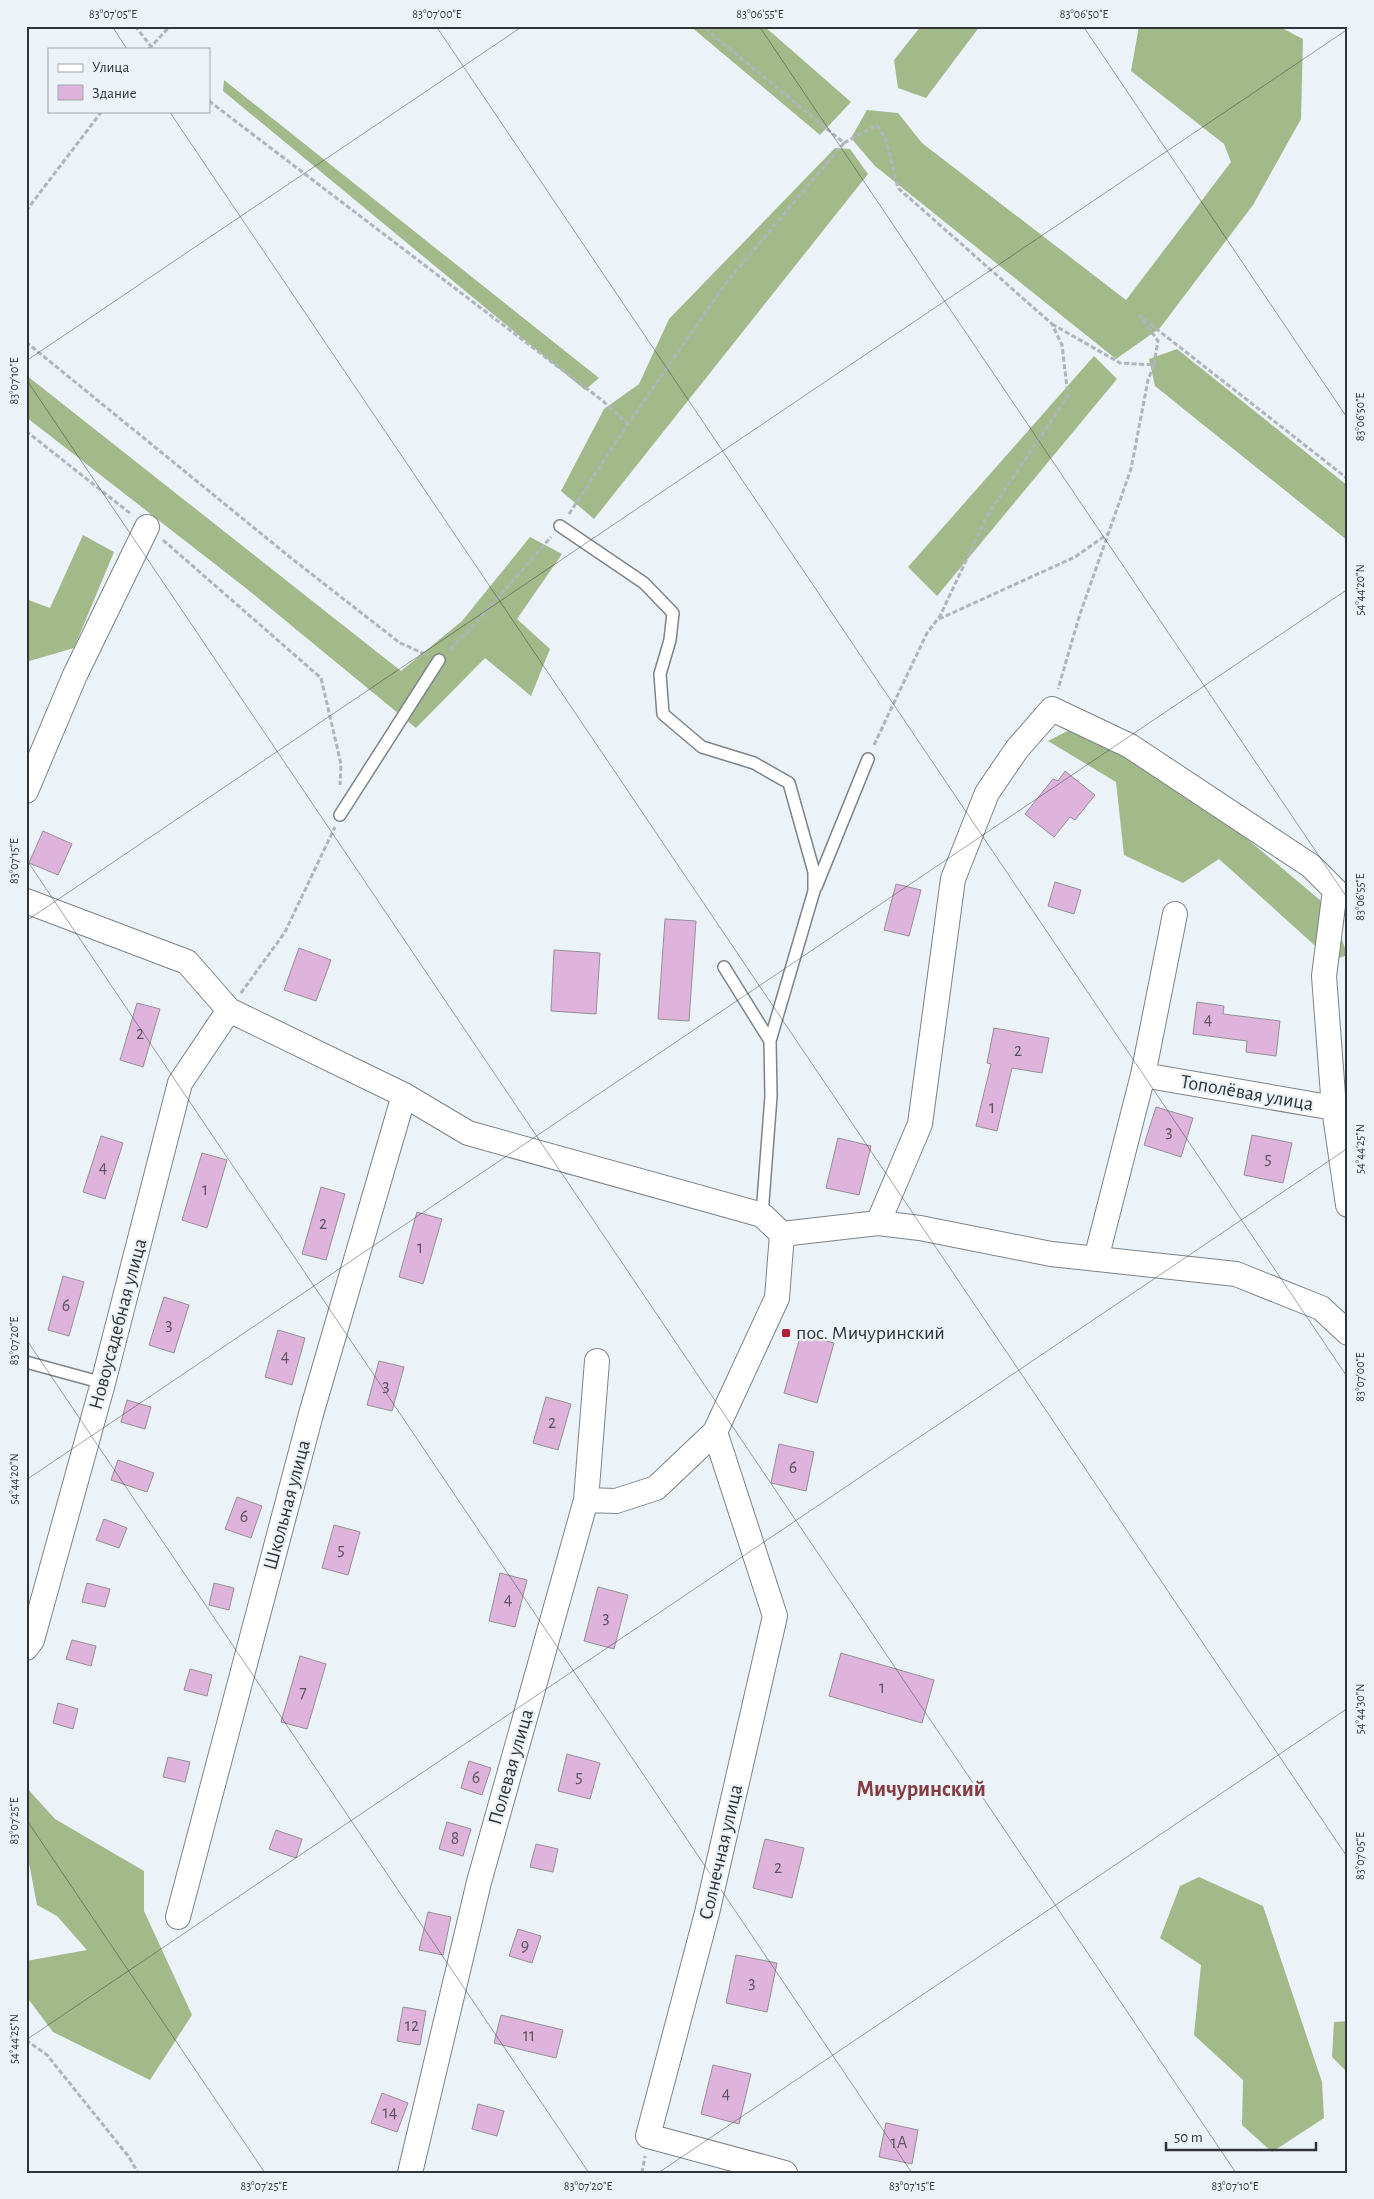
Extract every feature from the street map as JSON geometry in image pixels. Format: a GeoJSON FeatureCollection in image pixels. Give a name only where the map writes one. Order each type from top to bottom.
{"type":"FeatureCollection","features":[{"type":"Feature","properties":{"kind":"street"},"geometry":{"type":"LineString","coordinates":[[26,791],[75,675],[147,527]]}},
{"type":"Feature","properties":{"kind":"street"},"geometry":{"type":"LineString","coordinates":[[878,1223],[920,1124],[954,879],[987,793],[1017,749],[1052,709],[1130,746],[1311,866],[1336,890],[1324,976],[1341,1114],[1348,1205]]}},
{"type":"Feature","properties":{"kind":"street"},"geometry":{"type":"LineString","coordinates":[[26,901],[187,962],[230,1010],[404,1096],[468,1133],[762,1215],[782,1234]]}},
{"type":"Feature","properties":{"kind":"street"},"geometry":{"type":"LineString","coordinates":[[1096,1259],[1142,1075],[1175,914]]}},
{"type":"Feature","properties":{"kind":"street","name":"Новоусадебная улица"},"geometry":{"type":"LineString","coordinates":[[26,1648],[32,1640],[103,1383],[180,1083],[230,1010]]}},
{"type":"Feature","properties":{"kind":"street","name":"Тополёвая улица"},"geometry":{"type":"LineString","coordinates":[[1142,1075],[1341,1114]]}},
{"type":"Feature","properties":{"kind":"street","name":"Школьная улица"},"geometry":{"type":"LineString","coordinates":[[178,1917],[311,1414],[404,1096]]}},
{"type":"Feature","properties":{"kind":"street"},"geometry":{"type":"LineString","coordinates":[[782,1234],[878,1223],[920,1228],[1051,1254],[1236,1274],[1321,1308],[1348,1333]]}},
{"type":"Feature","properties":{"kind":"street"},"geometry":{"type":"LineString","coordinates":[[586,1500],[616,1501],[656,1488],[715,1432],[777,1298],[782,1234]]}},
{"type":"Feature","properties":{"kind":"street","name":"Полевая улица"},"geometry":{"type":"LineString","coordinates":[[410,2173],[478,1882],[586,1500],[597,1361]]}},
{"type":"Feature","properties":{"kind":"street","name":"Солнечная улица"},"geometry":{"type":"LineString","coordinates":[[715,1432],[775,1616],[708,1913],[648,2136],[785,2173]]}},
{"type":"Feature","properties":{"kind":"lane"},"geometry":{"type":"LineString","coordinates":[[560,526],[644,583],[673,614],[670,640],[660,674],[663,714],[702,747],[754,763],[789,783],[814,872],[814,891]]}},
{"type":"Feature","properties":{"kind":"lane"},"geometry":{"type":"LineString","coordinates":[[340,815],[439,660]]}},
{"type":"Feature","properties":{"kind":"lane"},"geometry":{"type":"LineString","coordinates":[[762,1215],[770,1096],[770,1040],[814,891],[868,759]]}},
{"type":"Feature","properties":{"kind":"lane"},"geometry":{"type":"LineString","coordinates":[[724,967],[770,1040]]}},
{"type":"Feature","properties":{"kind":"lane"},"geometry":{"type":"LineString","coordinates":[[26,1362],[103,1383]]}},
{"type":"Feature","properties":{"kind":"path"},"geometry":{"type":"LineString","coordinates":[[135,26],[151,48],[170,26]]}},
{"type":"Feature","properties":{"kind":"path"},"geometry":{"type":"LineString","coordinates":[[702,26],[844,143]]}},
{"type":"Feature","properties":{"kind":"path"},"geometry":{"type":"LineString","coordinates":[[210,101],[603,402],[628,424]]}},
{"type":"Feature","properties":{"kind":"path"},"geometry":{"type":"LineString","coordinates":[[26,211],[101,112]]}},
{"type":"Feature","properties":{"kind":"path"},"geometry":{"type":"LineString","coordinates":[[26,342],[284,552],[400,643],[439,660],[473,626],[560,526],[628,424],[726,284],[844,143],[877,125],[886,140],[898,188],[1052,324],[1120,363],[1154,365]]}},
{"type":"Feature","properties":{"kind":"path"},"geometry":{"type":"LineString","coordinates":[[1052,709],[1080,614],[1131,469],[1148,380],[1154,365],[1158,341],[1140,316],[1348,479]]}},
{"type":"Feature","properties":{"kind":"path"},"geometry":{"type":"LineString","coordinates":[[868,759],[927,633],[938,619],[987,516],[1068,396],[1062,344],[1052,324]]}},
{"type":"Feature","properties":{"kind":"path"},"geometry":{"type":"LineString","coordinates":[[26,431],[147,527],[321,678],[340,764],[340,815],[285,932],[230,1010]]}},
{"type":"Feature","properties":{"kind":"path"},"geometry":{"type":"LineString","coordinates":[[938,619],[1075,557],[1110,532]]}},
{"type":"Feature","properties":{"kind":"path"},"geometry":{"type":"LineString","coordinates":[[26,2040],[47,2055],[128,2156],[138,2173]]}},
{"type":"Feature","properties":{"kind":"green space"},"geometry":{"type":"Polygon","coordinates":[[[690,26],[764,26],[851,102],[820,135],[690,26]]]}},
{"type":"Feature","properties":{"kind":"green space"},"geometry":{"type":"Polygon","coordinates":[[[921,26],[980,26],[926,98],[898,88],[894,60],[921,26]]]}},
{"type":"Feature","properties":{"kind":"green space"},"geometry":{"type":"Polygon","coordinates":[[[1139,26],[1278,26],[1303,39],[1301,119],[1253,205],[1160,328],[1116,359],[875,166],[851,138],[867,110],[898,113],[922,143],[1126,300],[1231,162],[1224,144],[1131,71],[1139,26]]]}},
{"type":"Feature","properties":{"kind":"green space"},"geometry":{"type":"Polygon","coordinates":[[[224,80],[599,378],[585,390],[223,91],[224,80]]]}},
{"type":"Feature","properties":{"kind":"green space"},"geometry":{"type":"Polygon","coordinates":[[[835,148],[850,149],[868,174],[594,519],[561,491],[604,409],[639,384],[669,319],[835,148]]]}},
{"type":"Feature","properties":{"kind":"green space"},"geometry":{"type":"Polygon","coordinates":[[[1177,349],[1348,486],[1348,541],[1155,386],[1149,359],[1177,349]]]}},
{"type":"Feature","properties":{"kind":"green space"},"geometry":{"type":"Polygon","coordinates":[[[1094,356],[1117,379],[937,596],[908,567],[1094,356]]]}},
{"type":"Feature","properties":{"kind":"green space"},"geometry":{"type":"Polygon","coordinates":[[[26,375],[401,671],[462,621],[530,537],[562,554],[517,619],[550,649],[531,696],[485,658],[416,728],[247,589],[26,417],[26,375]]]}},
{"type":"Feature","properties":{"kind":"green space"},"geometry":{"type":"Polygon","coordinates":[[[83,535],[114,552],[74,648],[26,662],[26,599],[50,608],[83,535]]]}},
{"type":"Feature","properties":{"kind":"green space"},"geometry":{"type":"Polygon","coordinates":[[[1106,720],[1333,911],[1347,955],[1332,961],[1219,859],[1183,883],[1124,855],[1116,782],[1048,741],[1085,722],[1106,720]]]}},
{"type":"Feature","properties":{"kind":"green space"},"geometry":{"type":"Polygon","coordinates":[[[26,1787],[55,1819],[144,1871],[144,1911],[192,2015],[150,2080],[53,2032],[26,1996],[26,1961],[87,1950],[57,1916],[37,1905],[26,1847],[26,1787]]]}},
{"type":"Feature","properties":{"kind":"green space"},"geometry":{"type":"Polygon","coordinates":[[[1199,1877],[1263,1906],[1322,2082],[1324,2118],[1272,2152],[1242,2125],[1243,2080],[1194,2035],[1201,1965],[1160,1938],[1180,1886],[1199,1877]]]}},
{"type":"Feature","properties":{"kind":"green space"},"geometry":{"type":"Polygon","coordinates":[[[1348,2021],[1348,2073],[1332,2057],[1334,2022],[1348,2021]]]}},
{"type":"Feature","properties":{"kind":"building"},"geometry":{"type":"Polygon","coordinates":[[[1065,771],[1095,795],[1075,820],[1070,817],[1054,837],[1025,814],[1053,779],[1058,781],[1065,771]]]}},
{"type":"Feature","properties":{"kind":"building"},"geometry":{"type":"Polygon","coordinates":[[[43,831],[72,844],[58,875],[29,863],[43,831]]]}},
{"type":"Feature","properties":{"kind":"building"},"geometry":{"type":"Polygon","coordinates":[[[1055,882],[1081,890],[1074,914],[1048,906],[1055,882]]]}},
{"type":"Feature","properties":{"kind":"building"},"geometry":{"type":"Polygon","coordinates":[[[896,884],[921,890],[909,936],[884,930],[896,884]]]}},
{"type":"Feature","properties":{"kind":"building"},"geometry":{"type":"Polygon","coordinates":[[[665,919],[696,921],[689,1021],[658,1019],[665,919]]]}},
{"type":"Feature","properties":{"kind":"building"},"geometry":{"type":"Polygon","coordinates":[[[299,948],[331,960],[316,1001],[284,990],[299,948]]]}},
{"type":"Feature","properties":{"kind":"building"},"geometry":{"type":"Polygon","coordinates":[[[554,950],[600,953],[596,1014],[551,1011],[554,950]]]}},
{"type":"Feature","properties":{"kind":"building"},"geometry":{"type":"Polygon","coordinates":[[[1197,1002],[1224,1006],[1223,1014],[1280,1021],[1276,1056],[1246,1052],[1247,1041],[1193,1034],[1197,1002]]]}},
{"type":"Feature","properties":{"kind":"building"},"geometry":{"type":"Polygon","coordinates":[[[137,1003],[160,1009],[143,1067],[120,1060],[137,1003]]]}},
{"type":"Feature","properties":{"kind":"building"},"geometry":{"type":"Polygon","coordinates":[[[994,1028],[1049,1038],[1042,1073],[1012,1068],[997,1131],[976,1126],[991,1064],[987,1063],[994,1028]]]}},
{"type":"Feature","properties":{"kind":"building"},"geometry":{"type":"Polygon","coordinates":[[[1156,1107],[1193,1118],[1181,1157],[1144,1145],[1156,1107]]]}},
{"type":"Feature","properties":{"kind":"building"},"geometry":{"type":"Polygon","coordinates":[[[1252,1135],[1292,1143],[1283,1183],[1244,1175],[1252,1135]]]}},
{"type":"Feature","properties":{"kind":"building"},"geometry":{"type":"Polygon","coordinates":[[[101,1136],[123,1143],[105,1199],[83,1192],[101,1136]]]}},
{"type":"Feature","properties":{"kind":"building"},"geometry":{"type":"Polygon","coordinates":[[[838,1138],[871,1146],[859,1195],[826,1188],[838,1138]]]}},
{"type":"Feature","properties":{"kind":"building"},"geometry":{"type":"Polygon","coordinates":[[[202,1153],[227,1160],[207,1228],[182,1220],[202,1153]]]}},
{"type":"Feature","properties":{"kind":"building"},"geometry":{"type":"Polygon","coordinates":[[[321,1187],[345,1194],[326,1260],[302,1254],[321,1187]]]}},
{"type":"Feature","properties":{"kind":"building"},"geometry":{"type":"Polygon","coordinates":[[[417,1212],[442,1219],[423,1284],[399,1277],[417,1212]]]}},
{"type":"Feature","properties":{"kind":"building"},"geometry":{"type":"Polygon","coordinates":[[[63,1276],[84,1282],[69,1336],[48,1330],[63,1276]]]}},
{"type":"Feature","properties":{"kind":"building"},"geometry":{"type":"Polygon","coordinates":[[[164,1297],[189,1305],[174,1353],[149,1345],[164,1297]]]}},
{"type":"Feature","properties":{"kind":"building"},"geometry":{"type":"Polygon","coordinates":[[[278,1330],[305,1338],[292,1385],[265,1377],[278,1330]]]}},
{"type":"Feature","properties":{"kind":"building"},"geometry":{"type":"Polygon","coordinates":[[[801,1334],[834,1343],[817,1403],[784,1393],[801,1334]]]}},
{"type":"Feature","properties":{"kind":"building"},"geometry":{"type":"Polygon","coordinates":[[[379,1361],[404,1367],[392,1411],[367,1405],[379,1361]]]}},
{"type":"Feature","properties":{"kind":"building"},"geometry":{"type":"Polygon","coordinates":[[[546,1397],[571,1404],[558,1450],[533,1443],[546,1397]]]}},
{"type":"Feature","properties":{"kind":"building"},"geometry":{"type":"Polygon","coordinates":[[[127,1400],[151,1407],[145,1429],[121,1422],[127,1400]]]}},
{"type":"Feature","properties":{"kind":"building"},"geometry":{"type":"Polygon","coordinates":[[[779,1444],[814,1452],[806,1491],[771,1483],[779,1444]]]}},
{"type":"Feature","properties":{"kind":"building"},"geometry":{"type":"Polygon","coordinates":[[[118,1460],[154,1473],[147,1492],[111,1480],[118,1460]]]}},
{"type":"Feature","properties":{"kind":"building"},"geometry":{"type":"Polygon","coordinates":[[[237,1497],[262,1506],[251,1538],[225,1529],[237,1497]]]}},
{"type":"Feature","properties":{"kind":"building"},"geometry":{"type":"Polygon","coordinates":[[[104,1519],[127,1528],[119,1548],[96,1540],[104,1519]]]}},
{"type":"Feature","properties":{"kind":"building"},"geometry":{"type":"Polygon","coordinates":[[[334,1525],[360,1532],[348,1575],[322,1568],[334,1525]]]}},
{"type":"Feature","properties":{"kind":"building"},"geometry":{"type":"Polygon","coordinates":[[[500,1573],[527,1580],[515,1627],[489,1621],[500,1573]]]}},
{"type":"Feature","properties":{"kind":"building"},"geometry":{"type":"Polygon","coordinates":[[[87,1583],[110,1589],[105,1607],[82,1602],[87,1583]]]}},
{"type":"Feature","properties":{"kind":"building"},"geometry":{"type":"Polygon","coordinates":[[[214,1583],[234,1588],[229,1610],[209,1605],[214,1583]]]}},
{"type":"Feature","properties":{"kind":"building"},"geometry":{"type":"Polygon","coordinates":[[[598,1587],[628,1595],[614,1649],[584,1641],[598,1587]]]}},
{"type":"Feature","properties":{"kind":"building"},"geometry":{"type":"Polygon","coordinates":[[[72,1640],[96,1646],[91,1666],[66,1659],[72,1640]]]}},
{"type":"Feature","properties":{"kind":"building"},"geometry":{"type":"Polygon","coordinates":[[[841,1653],[934,1680],[922,1723],[829,1696],[841,1653]]]}},
{"type":"Feature","properties":{"kind":"building"},"geometry":{"type":"Polygon","coordinates":[[[300,1656],[326,1664],[307,1729],[281,1722],[300,1656]]]}},
{"type":"Feature","properties":{"kind":"building"},"geometry":{"type":"Polygon","coordinates":[[[190,1669],[212,1675],[207,1696],[184,1690],[190,1669]]]}},
{"type":"Feature","properties":{"kind":"building"},"geometry":{"type":"Polygon","coordinates":[[[58,1703],[78,1709],[73,1729],[53,1723],[58,1703]]]}},
{"type":"Feature","properties":{"kind":"building"},"geometry":{"type":"Polygon","coordinates":[[[567,1754],[600,1763],[590,1799],[558,1791],[567,1754]]]}},
{"type":"Feature","properties":{"kind":"building"},"geometry":{"type":"Polygon","coordinates":[[[168,1757],[190,1762],[185,1782],[163,1777],[168,1757]]]}},
{"type":"Feature","properties":{"kind":"building"},"geometry":{"type":"Polygon","coordinates":[[[469,1761],[491,1768],[482,1795],[461,1788],[469,1761]]]}},
{"type":"Feature","properties":{"kind":"building"},"geometry":{"type":"Polygon","coordinates":[[[447,1822],[471,1829],[463,1856],[439,1849],[447,1822]]]}},
{"type":"Feature","properties":{"kind":"building"},"geometry":{"type":"Polygon","coordinates":[[[276,1830],[302,1839],[296,1858],[269,1849],[276,1830]]]}},
{"type":"Feature","properties":{"kind":"building"},"geometry":{"type":"Polygon","coordinates":[[[765,1839],[804,1848],[792,1898],[753,1888],[765,1839]]]}},
{"type":"Feature","properties":{"kind":"building"},"geometry":{"type":"Polygon","coordinates":[[[536,1844],[558,1849],[553,1872],[530,1867],[536,1844]]]}},
{"type":"Feature","properties":{"kind":"building"},"geometry":{"type":"Polygon","coordinates":[[[428,1912],[451,1917],[443,1955],[419,1950],[428,1912]]]}},
{"type":"Feature","properties":{"kind":"building"},"geometry":{"type":"Polygon","coordinates":[[[518,1929],[541,1936],[532,1963],[509,1956],[518,1929]]]}},
{"type":"Feature","properties":{"kind":"building"},"geometry":{"type":"Polygon","coordinates":[[[736,1955],[777,1963],[767,2012],[726,2003],[736,1955]]]}},
{"type":"Feature","properties":{"kind":"building"},"geometry":{"type":"Polygon","coordinates":[[[403,2007],[426,2011],[420,2045],[397,2041],[403,2007]]]}},
{"type":"Feature","properties":{"kind":"building"},"geometry":{"type":"Polygon","coordinates":[[[501,2015],[563,2030],[556,2058],[494,2043],[501,2015]]]}},
{"type":"Feature","properties":{"kind":"building"},"geometry":{"type":"Polygon","coordinates":[[[713,2065],[751,2074],[739,2124],[701,2114],[713,2065]]]}},
{"type":"Feature","properties":{"kind":"building"},"geometry":{"type":"Polygon","coordinates":[[[382,2093],[408,2103],[397,2132],[371,2123],[382,2093]]]}},
{"type":"Feature","properties":{"kind":"building"},"geometry":{"type":"Polygon","coordinates":[[[478,2104],[504,2111],[497,2136],[472,2129],[478,2104]]]}},
{"type":"Feature","properties":{"kind":"building"},"geometry":{"type":"Polygon","coordinates":[[[886,2123],[918,2130],[912,2164],[879,2157],[886,2123]]]}},
{"type":"Feature","properties":{"kind":"place","name":"пос. Мичуринский"},"geometry":{"type":"Point","coordinates":[786,1333]}},
{"type":"Feature","properties":{"kind":"district","name":"Мичуринский"},"geometry":{"type":"Point","coordinates":[921,1789]}}]}
